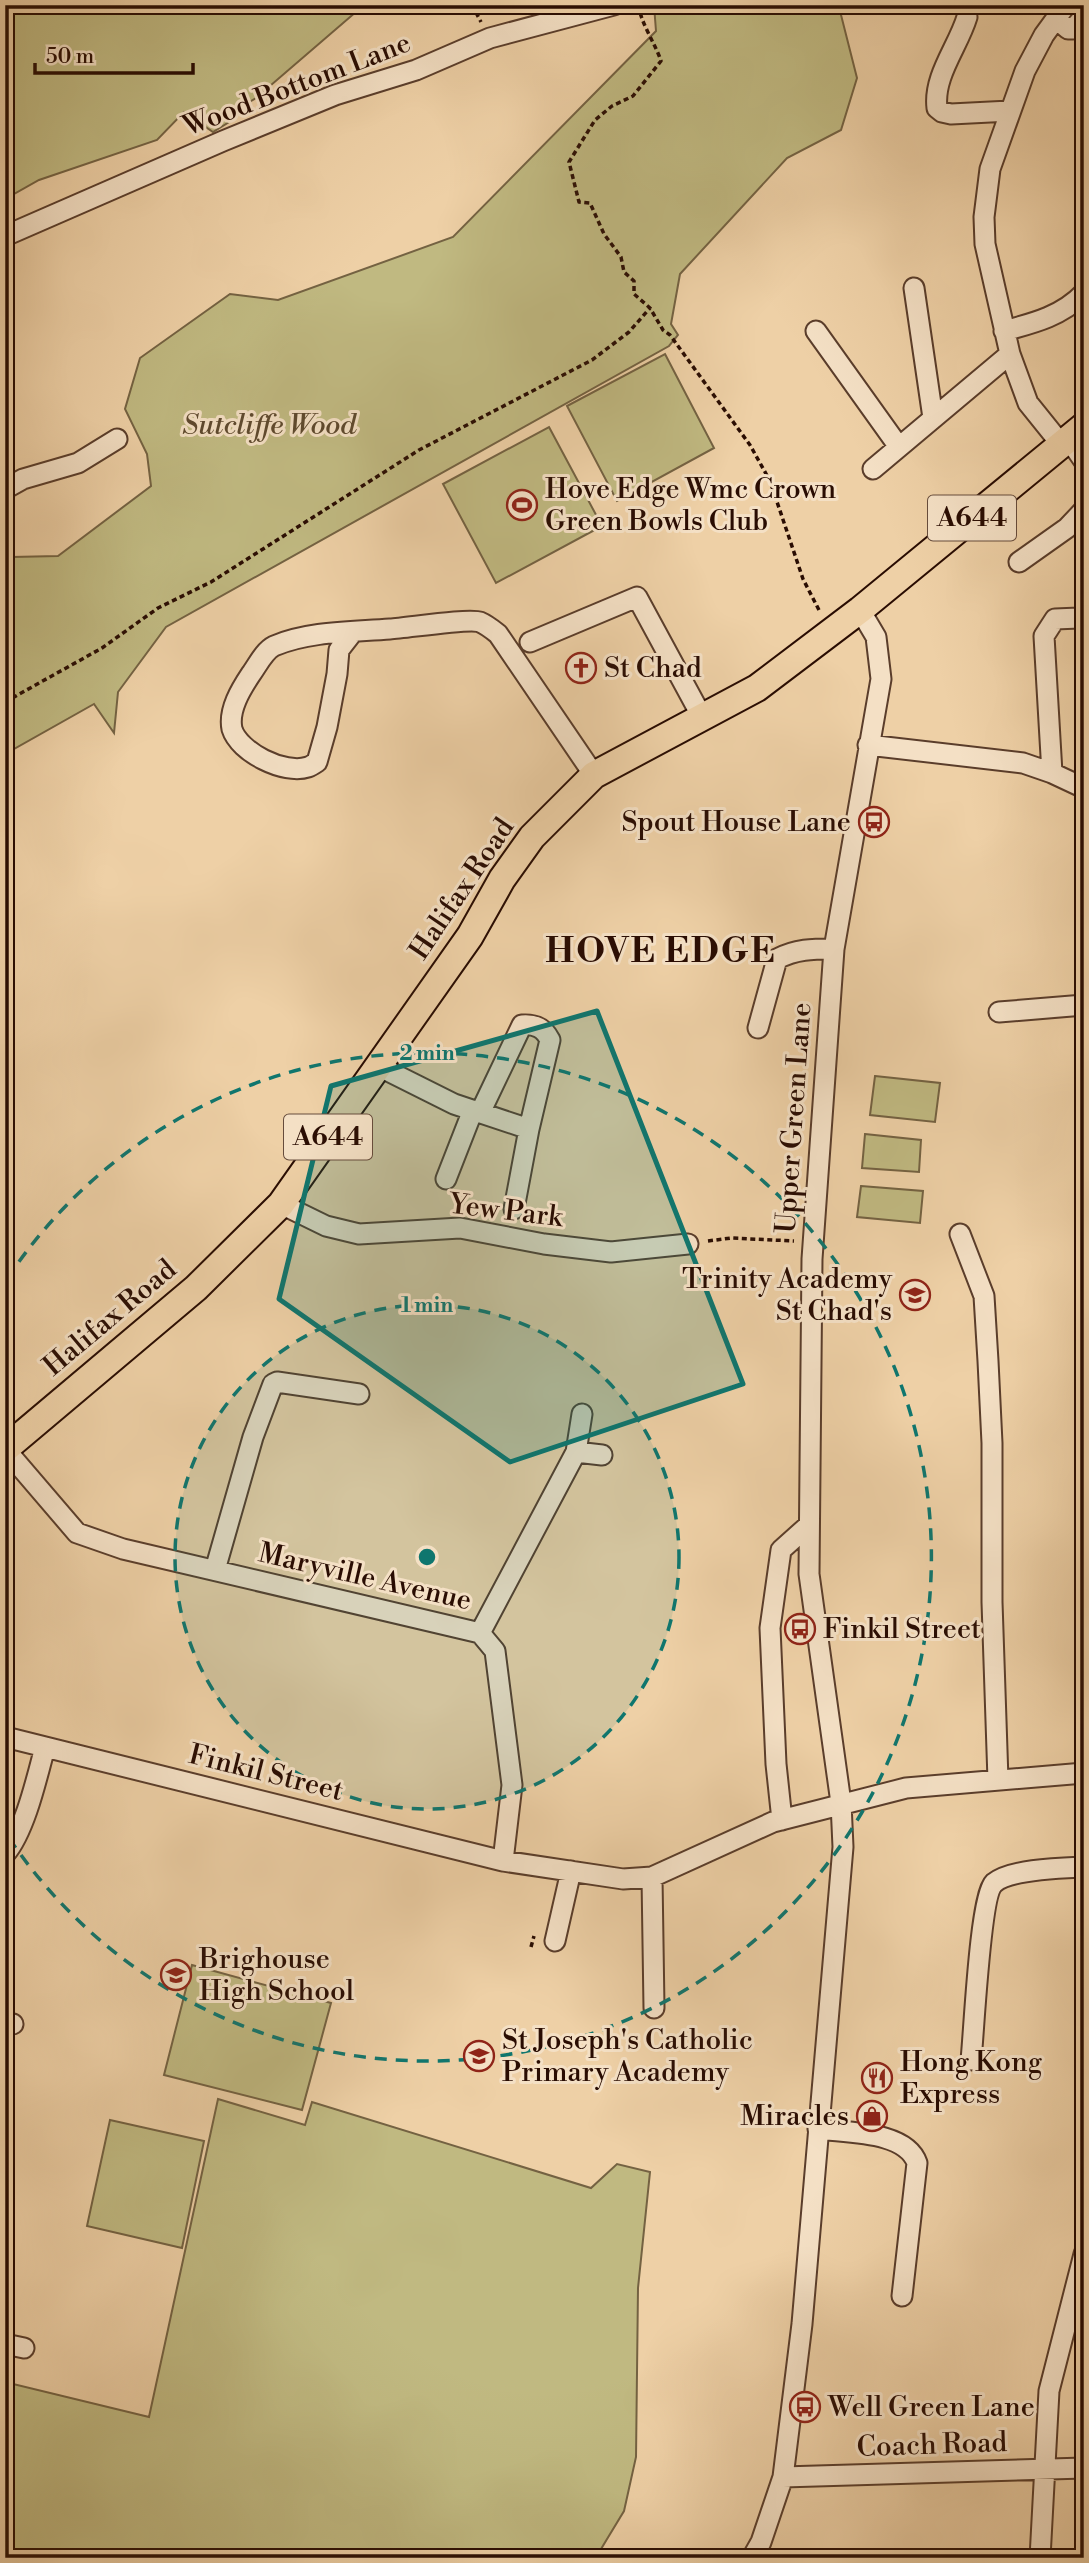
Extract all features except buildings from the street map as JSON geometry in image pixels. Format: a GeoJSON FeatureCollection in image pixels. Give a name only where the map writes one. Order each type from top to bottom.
{"type":"FeatureCollection","features":[{"type":"Feature","properties":{"kind":"main road","name":"Halifax Road"},"geometry":{"type":"LineString","coordinates":[[5,1449],[196,1288],[281,1205],[470,936],[502,878],[532,837],[594,775],[757,688],[860,610],[1071,436]]}},
{"type":"Feature","properties":{"kind":"street","name":"Wood Bottom Lane"},"geometry":{"type":"LineString","coordinates":[[5,236],[335,95],[416,70],[490,38],[614,5]]}},
{"type":"Feature","properties":{"kind":"street"},"geometry":{"type":"LineString","coordinates":[[1061,12],[1069,29],[1073,29],[1084,17]]}},
{"type":"Feature","properties":{"kind":"street"},"geometry":{"type":"LineString","coordinates":[[1061,12],[1034,53],[990,169],[984,216],[985,244],[1010,354],[1028,403],[1071,436],[1084,461]]}},
{"type":"Feature","properties":{"kind":"street"},"geometry":{"type":"LineString","coordinates":[[967,17],[940,77],[937,108],[942,113],[951,114],[1010,111]]}},
{"type":"Feature","properties":{"kind":"street"},"geometry":{"type":"LineString","coordinates":[[914,288],[933,418]]}},
{"type":"Feature","properties":{"kind":"street"},"geometry":{"type":"LineString","coordinates":[[1004,331],[1058,314],[1084,293]]}},
{"type":"Feature","properties":{"kind":"street"},"geometry":{"type":"LineString","coordinates":[[816,331],[899,447]]}},
{"type":"Feature","properties":{"kind":"street"},"geometry":{"type":"LineString","coordinates":[[873,469],[1010,354]]}},
{"type":"Feature","properties":{"kind":"street"},"geometry":{"type":"LineString","coordinates":[[5,489],[23,480],[78,463],[117,439]]}},
{"type":"Feature","properties":{"kind":"street"},"geometry":{"type":"LineString","coordinates":[[1019,562],[1067,528],[1084,510]]}},
{"type":"Feature","properties":{"kind":"street"},"geometry":{"type":"LineString","coordinates":[[530,642],[638,597],[702,717]]}},
{"type":"Feature","properties":{"kind":"street","name":"Upper Green Lane"},"geometry":{"type":"LineString","coordinates":[[841,1803],[809,1574],[813,1242],[834,949],[881,679],[876,638],[860,610]]}},
{"type":"Feature","properties":{"kind":"street"},"geometry":{"type":"LineString","coordinates":[[1052,773],[1044,636],[1055,619],[1079,618],[1084,615]]}},
{"type":"Feature","properties":{"kind":"street"},"geometry":{"type":"LineString","coordinates":[[353,632],[339,649],[327,727],[317,762],[308,768],[284,766],[246,749],[237,741],[232,726],[239,690],[270,648],[292,639],[353,632],[462,621],[479,622],[499,634],[594,775]]}},
{"type":"Feature","properties":{"kind":"street"},"geometry":{"type":"LineString","coordinates":[[868,745],[1023,764],[1052,773],[1084,788]]}},
{"type":"Feature","properties":{"kind":"street"},"geometry":{"type":"LineString","coordinates":[[758,1028],[777,959],[791,951],[804,948],[834,949]]}},
{"type":"Feature","properties":{"kind":"street"},"geometry":{"type":"LineString","coordinates":[[999,1012],[1084,1005]]}},
{"type":"Feature","properties":{"kind":"street"},"geometry":{"type":"LineString","coordinates":[[446,1180],[476,1111],[522,1025],[533,1024],[546,1031],[550,1040],[514,1209]]}},
{"type":"Feature","properties":{"kind":"street"},"geometry":{"type":"LineString","coordinates":[[378,1066],[454,1104],[529,1129]]}},
{"type":"Feature","properties":{"kind":"street","name":"Yew Park"},"geometry":{"type":"LineString","coordinates":[[281,1205],[326,1226],[359,1234],[460,1228],[544,1244],[611,1252],[688,1244]]}},
{"type":"Feature","properties":{"kind":"street"},"geometry":{"type":"LineString","coordinates":[[960,1234],[984,1296],[988,1348],[998,1780]]}},
{"type":"Feature","properties":{"kind":"street"},"geometry":{"type":"LineString","coordinates":[[215,1570],[253,1437],[273,1384],[277,1382],[359,1394]]}},
{"type":"Feature","properties":{"kind":"street"},"geometry":{"type":"LineString","coordinates":[[480,1633],[576,1452],[582,1414]]}},
{"type":"Feature","properties":{"kind":"street","name":"Maryville Avenue"},"geometry":{"type":"LineString","coordinates":[[5,1449],[77,1533],[122,1549],[480,1633],[495,1651],[512,1785],[503,1861]]}},
{"type":"Feature","properties":{"kind":"street"},"geometry":{"type":"LineString","coordinates":[[576,1452],[602,1455]]}},
{"type":"Feature","properties":{"kind":"street"},"geometry":{"type":"LineString","coordinates":[[782,1820],[776,1765],[770,1628],[781,1550],[809,1525]]}},
{"type":"Feature","properties":{"kind":"street","name":"Finkil Street"},"geometry":{"type":"LineString","coordinates":[[5,1737],[503,1861],[623,1879],[652,1877],[782,1820],[906,1788],[1084,1773]]}},
{"type":"Feature","properties":{"kind":"street"},"geometry":{"type":"LineString","coordinates":[[5,1854],[12,1846],[33,1791],[45,1747]]}},
{"type":"Feature","properties":{"kind":"street"},"geometry":{"type":"LineString","coordinates":[[752,2558],[761,2542],[783,2477],[802,2324],[843,1847],[841,1803]]}},
{"type":"Feature","properties":{"kind":"street"},"geometry":{"type":"LineString","coordinates":[[971,2060],[984,1915],[990,1888],[996,1881],[1035,1870],[1084,1867]]}},
{"type":"Feature","properties":{"kind":"street"},"geometry":{"type":"LineString","coordinates":[[555,1941],[571,1871]]}},
{"type":"Feature","properties":{"kind":"street"},"geometry":{"type":"LineString","coordinates":[[652,1877],[654,2008]]}},
{"type":"Feature","properties":{"kind":"street"},"geometry":{"type":"LineString","coordinates":[[818,2129],[882,2137],[897,2141],[913,2153],[917,2163],[902,2296]]}},
{"type":"Feature","properties":{"kind":"street"},"geometry":{"type":"LineString","coordinates":[[1040,2558],[1049,2391],[1084,2254]]}},
{"type":"Feature","properties":{"kind":"street","name":"Coach Road"},"geometry":{"type":"LineString","coordinates":[[783,2477],[1084,2468]]}},
{"type":"Feature","properties":{"kind":"path"},"geometry":{"type":"LineString","coordinates":[[639,5],[639,12],[661,61],[633,96],[612,106],[595,120],[569,162],[579,201],[590,203],[604,234],[621,257],[624,272],[634,281],[634,294],[650,308],[663,330],[670,335],[750,445],[770,481],[803,579],[831,632]]}},
{"type":"Feature","properties":{"kind":"path"},"geometry":{"type":"LineString","coordinates":[[5,702],[102,648],[158,608],[211,582],[419,450],[592,360],[629,332],[650,308]]}},
{"type":"Feature","properties":{"kind":"path"},"geometry":{"type":"LineString","coordinates":[[688,1244],[731,1238],[813,1242]]}},
{"type":"Feature","properties":{"kind":"highlighted area"},"geometry":{"type":"Polygon","coordinates":[[[597,1011],[743,1384],[510,1462],[279,1299],[331,1086],[597,1011]]]}},
{"type":"Feature","properties":{"kind":"green space"},"geometry":{"type":"Polygon","coordinates":[[[5,5],[364,5],[256,98],[234,111],[234,119],[213,132],[184,112],[157,140],[39,180],[5,199],[5,5]]]}},
{"type":"Feature","properties":{"kind":"green space","name":"Sutcliffe Wood"},"geometry":{"type":"Polygon","coordinates":[[[654,5],[849,5],[840,11],[857,78],[841,130],[787,158],[680,274],[671,324],[678,335],[669,346],[166,627],[118,692],[114,733],[94,704],[5,754],[5,575],[8,574],[12,557],[58,556],[151,486],[147,454],[125,409],[140,358],[230,294],[278,300],[453,237],[656,31],[654,5]]]}},
{"type":"Feature","properties":{"kind":"green space","name":"Hove Edge Wmc Crown Green Bowls Club"},"geometry":{"type":"Polygon","coordinates":[[[665,354],[714,448],[617,501],[567,406],[665,354]]]}},
{"type":"Feature","properties":{"kind":"green space","name":"Hove Edge Wmc Crown Green Bowls Club"},"geometry":{"type":"Polygon","coordinates":[[[549,427],[602,526],[496,583],[443,484],[549,427]]]}},
{"type":"Feature","properties":{"kind":"green space"},"geometry":{"type":"Polygon","coordinates":[[[875,1076],[940,1083],[935,1122],[870,1115],[875,1076]]]}},
{"type":"Feature","properties":{"kind":"green space"},"geometry":{"type":"Polygon","coordinates":[[[865,1134],[921,1140],[919,1172],[862,1168],[865,1134]]]}},
{"type":"Feature","properties":{"kind":"green space"},"geometry":{"type":"Polygon","coordinates":[[[861,1186],[923,1191],[920,1223],[857,1217],[861,1186]]]}},
{"type":"Feature","properties":{"kind":"green space"},"geometry":{"type":"Polygon","coordinates":[[[192,1965],[331,2003],[302,2110],[164,2075],[192,1965]]]}},
{"type":"Feature","properties":{"kind":"green space"},"geometry":{"type":"Polygon","coordinates":[[[218,2099],[305,2125],[312,2102],[591,2188],[617,2164],[650,2172],[638,2288],[636,2457],[624,2511],[601,2549],[591,2558],[5,2558],[5,2382],[149,2417],[218,2099]]]}},
{"type":"Feature","properties":{"kind":"green space"},"geometry":{"type":"Polygon","coordinates":[[[110,2120],[204,2141],[182,2248],[87,2226],[110,2120]]]}},
{"type":"Feature","properties":{"kind":"place","name":"Hove Edge Wmc Crown Green Bowls Club"},"geometry":{"type":"Point","coordinates":[522,505]}},
{"type":"Feature","properties":{"kind":"place","name":"St Chad"},"geometry":{"type":"Point","coordinates":[581,668]}},
{"type":"Feature","properties":{"kind":"place","name":"Spout House Lane"},"geometry":{"type":"Point","coordinates":[874,822]}},
{"type":"Feature","properties":{"kind":"place","name":"Trinity Academy St Chad's"},"geometry":{"type":"Point","coordinates":[915,1295]}},
{"type":"Feature","properties":{"kind":"place","name":"Finkil Street"},"geometry":{"type":"Point","coordinates":[800,1629]}},
{"type":"Feature","properties":{"kind":"place","name":"Brighouse High School"},"geometry":{"type":"Point","coordinates":[176,1975]}},
{"type":"Feature","properties":{"kind":"place","name":"St Joseph's Catholic Primary Academy"},"geometry":{"type":"Point","coordinates":[479,2056]}},
{"type":"Feature","properties":{"kind":"place","name":"Hong Kong Express"},"geometry":{"type":"Point","coordinates":[877,2078]}},
{"type":"Feature","properties":{"kind":"place","name":"Miracles"},"geometry":{"type":"Point","coordinates":[872,2116]}},
{"type":"Feature","properties":{"kind":"place","name":"Well Green Lane"},"geometry":{"type":"Point","coordinates":[805,2407]}},
{"type":"Feature","properties":{"kind":"district","name":"HOVE EDGE"},"geometry":{"type":"Point","coordinates":[661,951]}}]}
